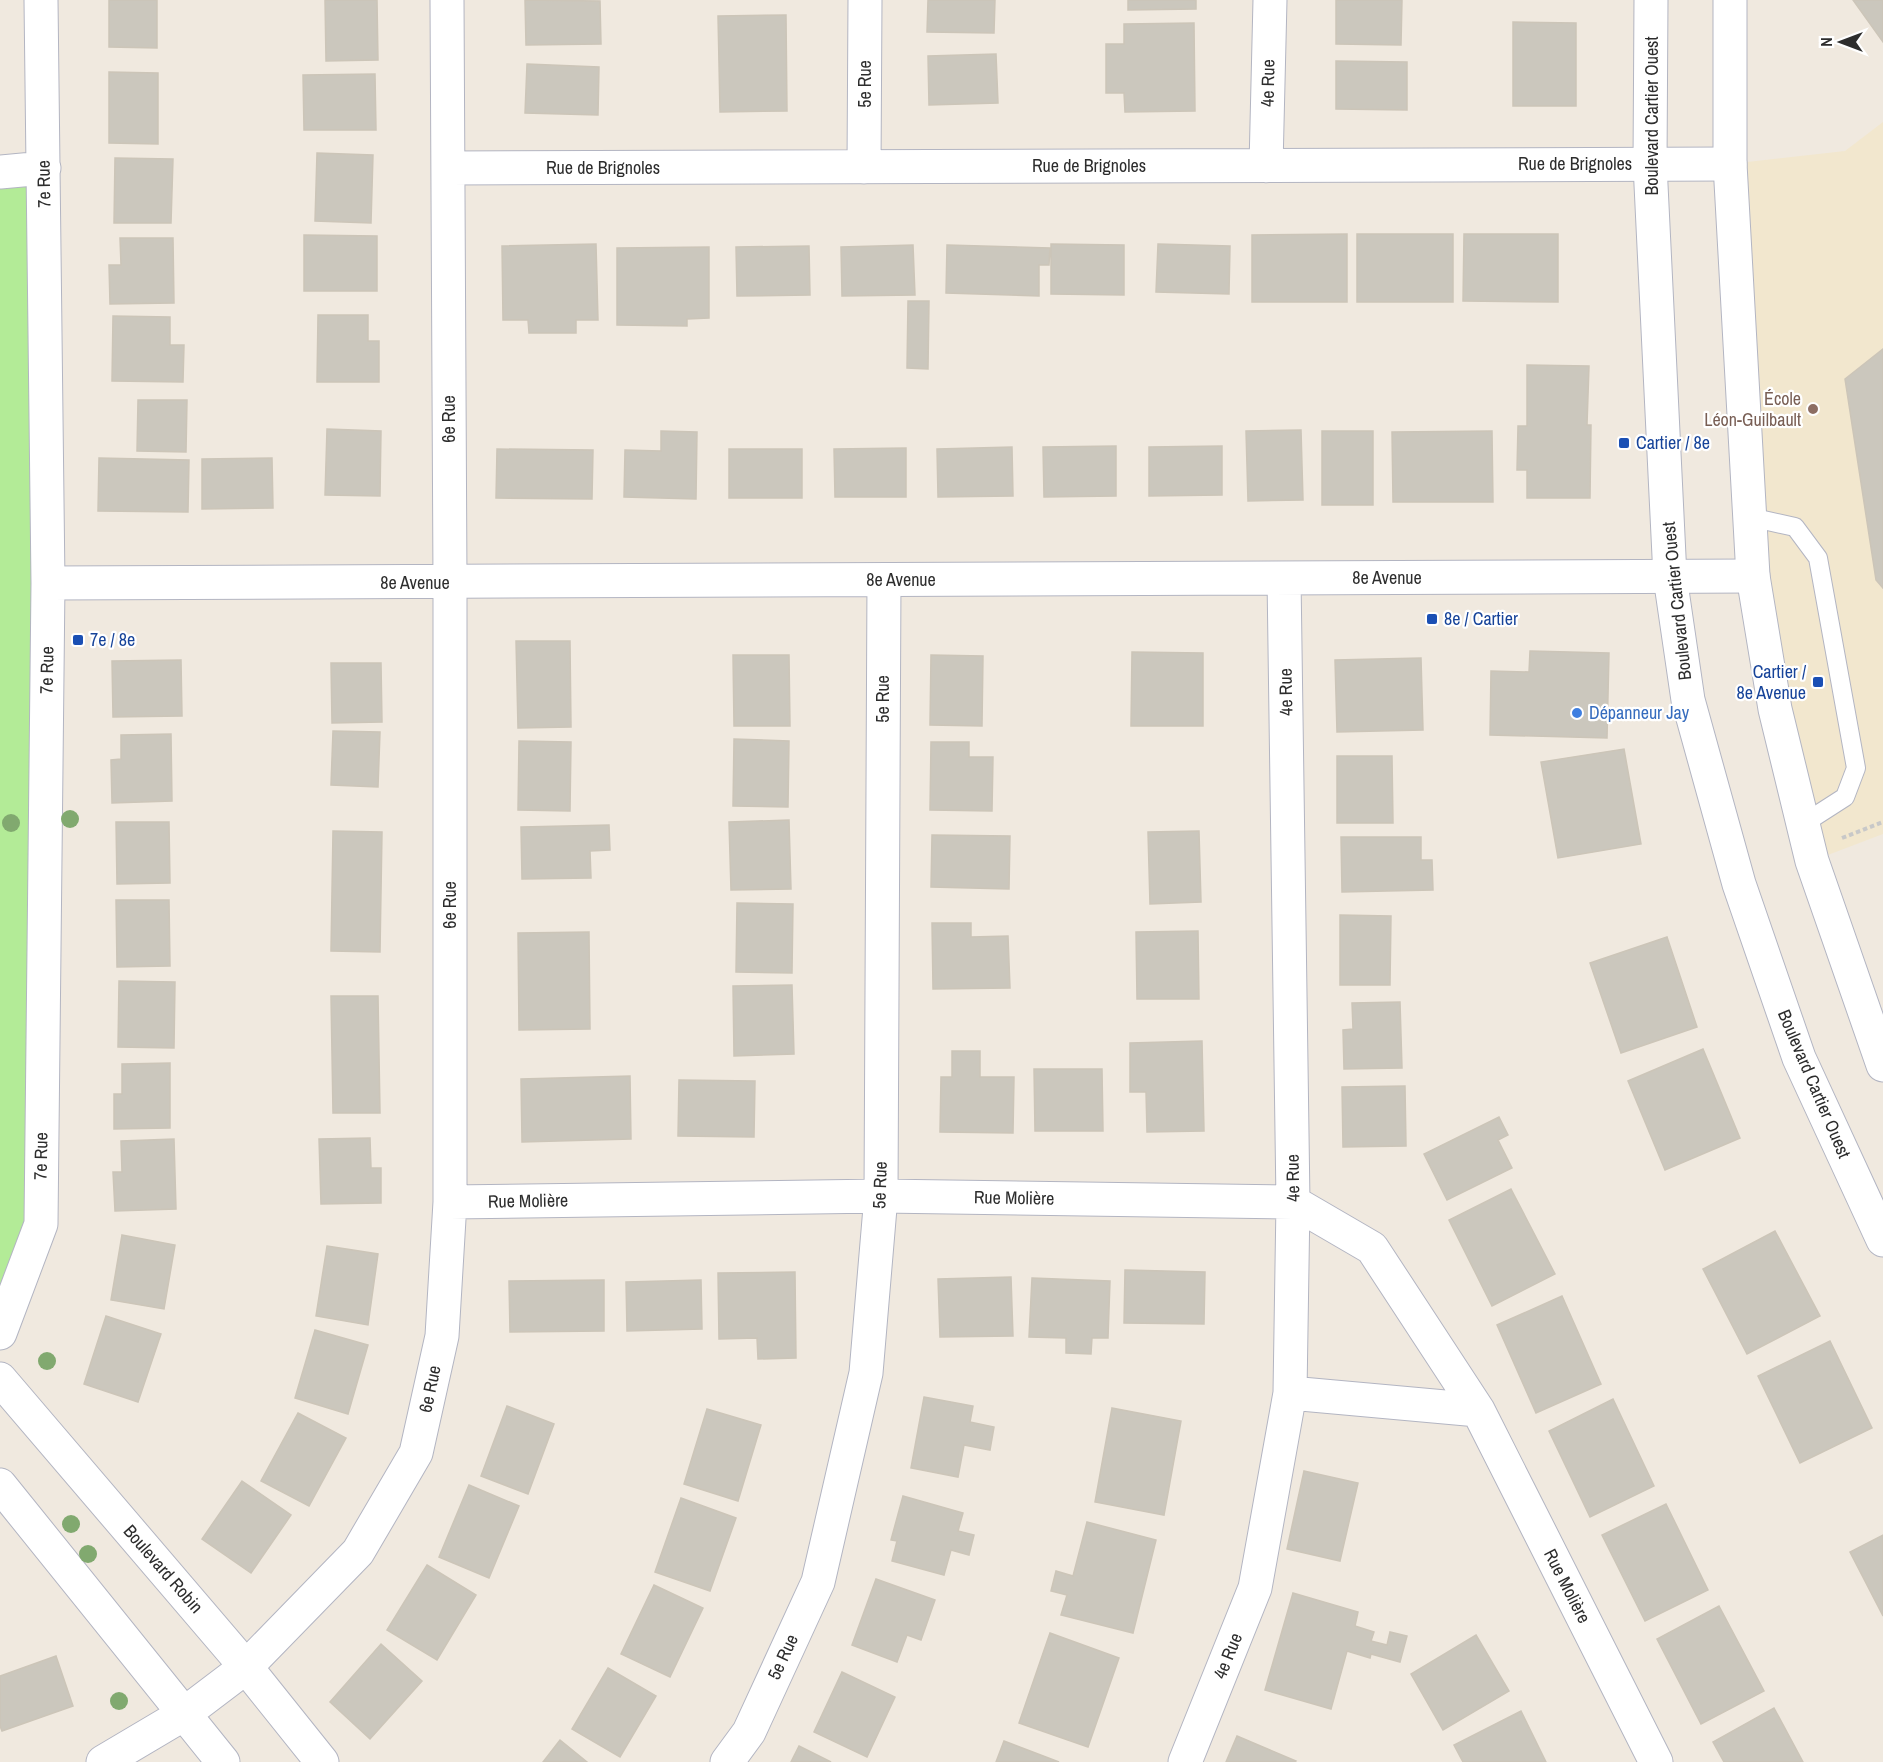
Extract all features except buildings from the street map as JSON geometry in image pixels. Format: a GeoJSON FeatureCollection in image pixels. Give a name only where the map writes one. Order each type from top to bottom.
{"type":"FeatureCollection","features":[{"type":"Feature","properties":{"kind":"street","name":"7e Rue"},"geometry":{"type":"LineString","coordinates":[[0,1333],[41,1224],[48,583],[41,0]]}},
{"type":"Feature","properties":{"kind":"street","name":"6e Rue"},"geometry":{"type":"LineString","coordinates":[[103,1762],[184,1714],[246,1667],[358,1552],[416,1453],[442,1336],[450,1202],[447,0]]}},
{"type":"Feature","properties":{"kind":"street","name":"5e Rue"},"geometry":{"type":"LineString","coordinates":[[864,167],[865,0]]}},
{"type":"Feature","properties":{"kind":"street","name":"4e Rue"},"geometry":{"type":"LineString","coordinates":[[1266,166],[1270,0]]}},
{"type":"Feature","properties":{"kind":"street","name":"Boulevard Cartier Ouest"},"geometry":{"type":"LineString","coordinates":[[1651,0],[1650,164],[1670,577],[1688,700],[1739,884],[1799,1058],[1883,1240]]}},
{"type":"Feature","properties":{"kind":"street"},"geometry":{"type":"LineString","coordinates":[[1730,0],[1730,164],[1753,576],[1775,709],[1806,837],[1883,1065]]}},
{"type":"Feature","properties":{"kind":"street","name":"Rue de Brignoles"},"geometry":{"type":"LineString","coordinates":[[448,168],[1730,164]]}},
{"type":"Feature","properties":{"kind":"street"},"geometry":{"type":"LineString","coordinates":[[0,172],[44,168]]}},
{"type":"Feature","properties":{"kind":"street","name":"8e Avenue"},"geometry":{"type":"LineString","coordinates":[[48,583],[1753,576]]}},
{"type":"Feature","properties":{"kind":"street","name":"4e Rue"},"geometry":{"type":"LineString","coordinates":[[1185,1762],[1255,1588],[1290,1393],[1293,1202],[1284,578]]}},
{"type":"Feature","properties":{"kind":"street","name":"5e Rue"},"geometry":{"type":"LineString","coordinates":[[727,1762],[749,1732],[818,1582],[866,1373],[881,1197],[884,580]]}},
{"type":"Feature","properties":{"kind":"street","name":"Rue Molière"},"geometry":{"type":"LineString","coordinates":[[450,1202],[881,1197],[1293,1202],[1372,1248],[1478,1410],[1656,1762]]}},
{"type":"Feature","properties":{"kind":"street","name":"Boulevard Robin"},"geometry":{"type":"LineString","coordinates":[[0,1379],[246,1667],[322,1762]]}},
{"type":"Feature","properties":{"kind":"street"},"geometry":{"type":"LineString","coordinates":[[1290,1393],[1478,1410]]}},
{"type":"Feature","properties":{"kind":"street"},"geometry":{"type":"LineString","coordinates":[[0,1485],[223,1762]]}},
{"type":"Feature","properties":{"kind":"lane"},"geometry":{"type":"LineString","coordinates":[[1750,517],[1795,527],[1818,558],[1856,768],[1845,797],[1806,837]]}},
{"type":"Feature","properties":{"kind":"path"},"geometry":{"type":"LineString","coordinates":[[1806,837],[1883,822]]}},
{"type":"Feature","properties":{"kind":"shaded area","name":"École Léon-Guilbault"},"geometry":{"type":"Polygon","coordinates":[[[1883,122],[1883,834],[1812,861],[1775,709],[1730,164],[1845,151],[1883,122]]]}},
{"type":"Feature","properties":{"kind":"green space"},"geometry":{"type":"Polygon","coordinates":[[[44,168],[41,1224],[0,1333],[0,172],[44,168]]]}},
{"type":"Feature","properties":{"kind":"place","name":"École Léon-Guilbault"},"geometry":{"type":"Point","coordinates":[1813,409]}},
{"type":"Feature","properties":{"kind":"place","name":"Cartier / 8e"},"geometry":{"type":"Point","coordinates":[1624,443]}},
{"type":"Feature","properties":{"kind":"place","name":"8e / Cartier"},"geometry":{"type":"Point","coordinates":[1432,619]}},
{"type":"Feature","properties":{"kind":"place","name":"7e / 8e"},"geometry":{"type":"Point","coordinates":[78,640]}},
{"type":"Feature","properties":{"kind":"place","name":"Cartier / 8e Avenue"},"geometry":{"type":"Point","coordinates":[1818,682]}},
{"type":"Feature","properties":{"kind":"place","name":"Dépanneur Jay"},"geometry":{"type":"Point","coordinates":[1577,713]}}]}
